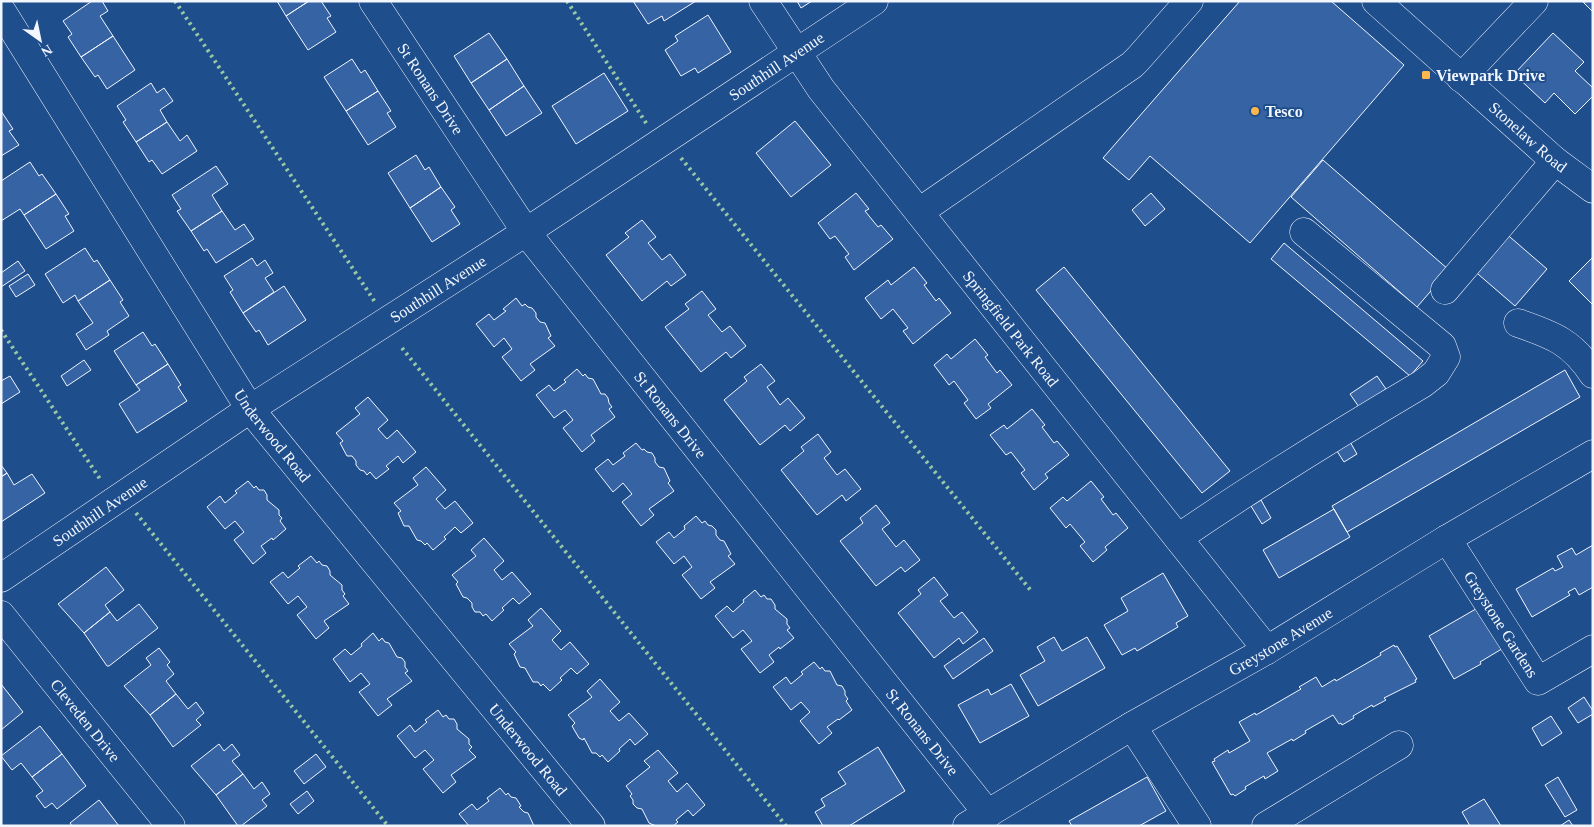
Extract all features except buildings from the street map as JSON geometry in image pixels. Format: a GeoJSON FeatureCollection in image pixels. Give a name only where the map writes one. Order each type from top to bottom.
{"type":"FeatureCollection","features":[{"type":"Feature","properties":{"kind":"street","name":"St Ronans Drive"},"geometry":{"type":"LineString","coordinates":[[372,1],[526,232],[978,820]]}},
{"type":"Feature","properties":{"kind":"street","name":"Springfield Park Road"},"geometry":{"type":"LineString","coordinates":[[763,1],[821,89],[1267,650]]}},
{"type":"Feature","properties":{"kind":"street","name":"Southhill Avenue"},"geometry":{"type":"LineString","coordinates":[[1,578],[250,409],[526,232],[874,1]]}},
{"type":"Feature","properties":{"kind":"street"},"geometry":{"type":"LineString","coordinates":[[919,212],[1132,65],[1189,1]]}},
{"type":"Feature","properties":{"kind":"street","name":"Stonelaw Road"},"geometry":{"type":"LineString","coordinates":[[1376,1],[1555,161],[1593,189]]}},
{"type":"Feature","properties":{"kind":"street"},"geometry":{"type":"LineString","coordinates":[[1461,78],[1531,2]]}},
{"type":"Feature","properties":{"kind":"street","name":"Underwood Road"},"geometry":{"type":"LineString","coordinates":[[1,10],[250,409],[591,826]]}},
{"type":"Feature","properties":{"kind":"street"},"geometry":{"type":"LineString","coordinates":[[1446,290],[1555,161]]}},
{"type":"Feature","properties":{"kind":"street"},"geometry":{"type":"LineString","coordinates":[[1178,538],[1312,451],[1422,384],[1436,373],[1446,357],[1442,346],[1304,232]]}},
{"type":"Feature","properties":{"kind":"street"},"geometry":{"type":"LineString","coordinates":[[1518,323],[1560,339],[1584,359],[1593,374]]}},
{"type":"Feature","properties":{"kind":"street","name":"Greystone Avenue"},"geometry":{"type":"LineString","coordinates":[[978,820],[1132,726],[1267,650],[1448,539],[1593,454]]}},
{"type":"Feature","properties":{"kind":"street","name":"Greystone Gardens"},"geometry":{"type":"LineString","coordinates":[[1448,539],[1538,681],[1593,649]]}},
{"type":"Feature","properties":{"kind":"street","name":"Cleveden Drive"},"geometry":{"type":"LineString","coordinates":[[1,615],[171,826]]}},
{"type":"Feature","properties":{"kind":"street"},"geometry":{"type":"LineString","coordinates":[[1132,726],[1196,826]]}},
{"type":"Feature","properties":{"kind":"street"},"geometry":{"type":"LineString","coordinates":[[1266,826],[1399,745]]}},
{"type":"Feature","properties":{"kind":"hedge"},"geometry":{"type":"LineString","coordinates":[[175,1],[375,302]]}},
{"type":"Feature","properties":{"kind":"hedge"},"geometry":{"type":"LineString","coordinates":[[567,1],[648,126]]}},
{"type":"Feature","properties":{"kind":"hedge"},"geometry":{"type":"LineString","coordinates":[[681,158],[1032,592]]}},
{"type":"Feature","properties":{"kind":"hedge"},"geometry":{"type":"LineString","coordinates":[[1,330],[100,479]]}},
{"type":"Feature","properties":{"kind":"hedge"},"geometry":{"type":"LineString","coordinates":[[402,348],[786,826]]}},
{"type":"Feature","properties":{"kind":"hedge"},"geometry":{"type":"LineString","coordinates":[[136,513],[388,826]]}},
{"type":"Feature","properties":{"kind":"place","name":"Viewpark Drive"},"geometry":{"type":"Point","coordinates":[1426,75]}},
{"type":"Feature","properties":{"kind":"place","name":"Tesco"},"geometry":{"type":"Point","coordinates":[1255,111]}}]}
